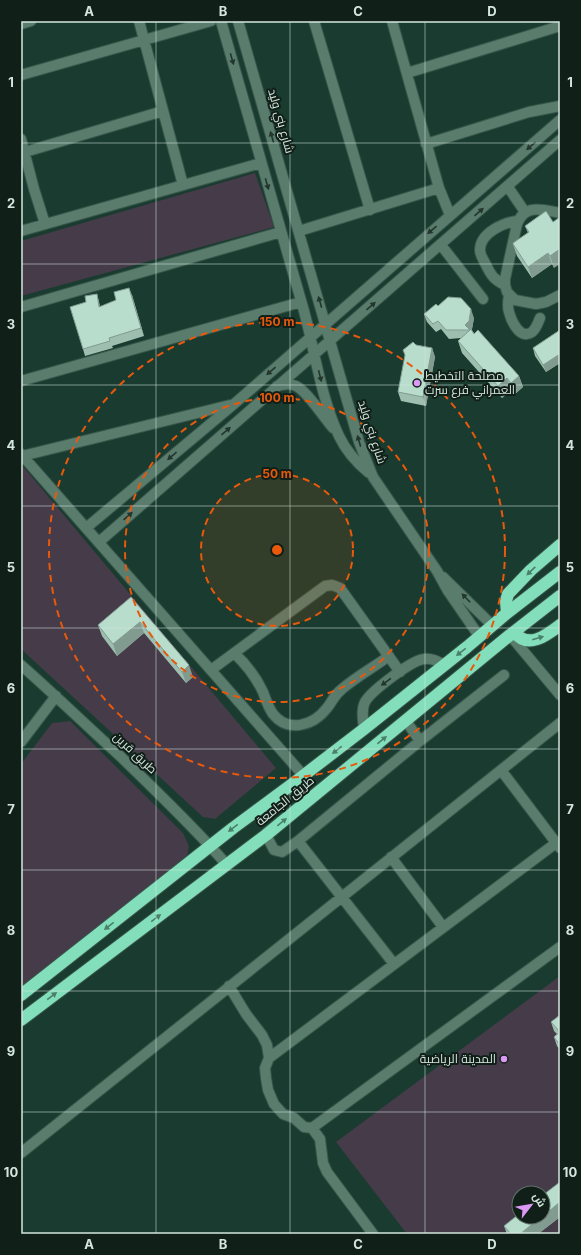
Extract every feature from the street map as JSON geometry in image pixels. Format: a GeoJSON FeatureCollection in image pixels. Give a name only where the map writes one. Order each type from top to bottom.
{"type":"FeatureCollection","features":[{"type":"Feature","properties":{"kind":"highway"},"geometry":{"type":"LineString","coordinates":[[500,619],[508,594],[531,570],[560,545]]}},
{"type":"Feature","properties":{"kind":"highway","name":"طريق الجامعة"},"geometry":{"type":"LineString","coordinates":[[21,995],[233,828],[364,729],[560,572]]}},
{"type":"Feature","properties":{"kind":"highway","name":"طريق الجامعة"},"geometry":{"type":"LineString","coordinates":[[21,1020],[266,835],[560,596]]}},
{"type":"Feature","properties":{"kind":"highway"},"geometry":{"type":"LineString","coordinates":[[512,634],[523,639],[534,640],[544,636],[560,625]]}},
{"type":"Feature","properties":{"kind":"street"},"geometry":{"type":"LineString","coordinates":[[21,24],[31,21]]}},
{"type":"Feature","properties":{"kind":"street"},"geometry":{"type":"LineString","coordinates":[[139,21],[184,184]]}},
{"type":"Feature","properties":{"kind":"street"},"geometry":{"type":"LineString","coordinates":[[21,74],[211,21]]}},
{"type":"Feature","properties":{"kind":"street","name":"شارع بني وليد"},"geometry":{"type":"LineString","coordinates":[[221,21],[311,336],[331,415],[339,437],[356,461],[373,477]]}},
{"type":"Feature","properties":{"kind":"street","name":"شارع بني وليد"},"geometry":{"type":"LineString","coordinates":[[238,21],[359,442],[373,477]]}},
{"type":"Feature","properties":{"kind":"street"},"geometry":{"type":"LineString","coordinates":[[314,21],[370,210]]}},
{"type":"Feature","properties":{"kind":"street"},"geometry":{"type":"LineString","coordinates":[[392,21],[438,188],[450,215]]}},
{"type":"Feature","properties":{"kind":"street"},"geometry":{"type":"LineString","coordinates":[[407,73],[560,26]]}},
{"type":"Feature","properties":{"kind":"street"},"geometry":{"type":"LineString","coordinates":[[426,144],[529,112],[560,106]]}},
{"type":"Feature","properties":{"kind":"street"},"geometry":{"type":"LineString","coordinates":[[25,152],[163,111]]}},
{"type":"Feature","properties":{"kind":"street"},"geometry":{"type":"LineString","coordinates":[[86,528],[234,404],[560,120]]}},
{"type":"Feature","properties":{"kind":"street"},"geometry":{"type":"LineString","coordinates":[[21,139],[45,224]]}},
{"type":"Feature","properties":{"kind":"street"},"geometry":{"type":"LineString","coordinates":[[99,542],[523,174],[560,140]]}},
{"type":"Feature","properties":{"kind":"street"},"geometry":{"type":"LineString","coordinates":[[513,161],[523,174]]}},
{"type":"Feature","properties":{"kind":"street"},"geometry":{"type":"LineString","coordinates":[[21,231],[261,163]]}},
{"type":"Feature","properties":{"kind":"street"},"geometry":{"type":"LineString","coordinates":[[508,187],[525,212]]}},
{"type":"Feature","properties":{"kind":"street"},"geometry":{"type":"LineString","coordinates":[[299,231],[438,188]]}},
{"type":"Feature","properties":{"kind":"street"},"geometry":{"type":"LineString","coordinates":[[540,318],[532,332],[527,334],[521,333],[517,329],[509,311],[509,295],[505,285],[518,221],[525,212],[534,209],[560,213]]}},
{"type":"Feature","properties":{"kind":"street"},"geometry":{"type":"LineString","coordinates":[[505,285],[498,282],[491,275],[480,254],[480,248],[483,242],[498,227],[518,221]]}},
{"type":"Feature","properties":{"kind":"street"},"geometry":{"type":"LineString","coordinates":[[21,307],[281,232]]}},
{"type":"Feature","properties":{"kind":"street"},"geometry":{"type":"LineString","coordinates":[[441,245],[483,300]]}},
{"type":"Feature","properties":{"kind":"street"},"geometry":{"type":"LineString","coordinates":[[509,295],[519,302],[536,304],[546,302],[560,295]]}},
{"type":"Feature","properties":{"kind":"street"},"geometry":{"type":"LineString","coordinates":[[21,381],[301,302]]}},
{"type":"Feature","properties":{"kind":"street"},"geometry":{"type":"LineString","coordinates":[[277,386],[286,384],[295,385],[302,390],[339,437]]}},
{"type":"Feature","properties":{"kind":"street"},"geometry":{"type":"LineString","coordinates":[[234,404],[22,455],[303,775]]}},
{"type":"Feature","properties":{"kind":"street"},"geometry":{"type":"LineString","coordinates":[[373,477],[479,636]]}},
{"type":"Feature","properties":{"kind":"street"},"geometry":{"type":"LineString","coordinates":[[437,571],[453,586],[500,619]]}},
{"type":"Feature","properties":{"kind":"street"},"geometry":{"type":"LineString","coordinates":[[211,670],[326,586],[332,584],[340,588],[400,672]]}},
{"type":"Feature","properties":{"kind":"street"},"geometry":{"type":"LineString","coordinates":[[512,634],[560,695]]}},
{"type":"Feature","properties":{"kind":"street"},"geometry":{"type":"LineString","coordinates":[[234,653],[245,663],[257,682],[266,703],[274,715],[282,723],[293,726],[308,723],[319,717],[327,708],[333,697],[343,688],[389,656]]}},
{"type":"Feature","properties":{"kind":"street"},"geometry":{"type":"LineString","coordinates":[[364,729],[363,711],[368,697],[375,690],[413,663],[424,659],[436,660],[444,665]]}},
{"type":"Feature","properties":{"kind":"street","name":"طريق قرين"},"geometry":{"type":"LineString","coordinates":[[21,665],[163,797],[211,846],[227,865]]}},
{"type":"Feature","properties":{"kind":"street"},"geometry":{"type":"LineString","coordinates":[[266,835],[274,850],[282,852],[298,841],[504,674]]}},
{"type":"Feature","properties":{"kind":"street"},"geometry":{"type":"LineString","coordinates":[[21,742],[56,696]]}},
{"type":"Feature","properties":{"kind":"street"},"geometry":{"type":"LineString","coordinates":[[406,721],[420,741]]}},
{"type":"Feature","properties":{"kind":"street"},"geometry":{"type":"LineString","coordinates":[[21,1153],[560,723]]}},
{"type":"Feature","properties":{"kind":"street"},"geometry":{"type":"LineString","coordinates":[[269,1058],[442,927],[558,845],[501,770]]}},
{"type":"Feature","properties":{"kind":"street"},"geometry":{"type":"LineString","coordinates":[[298,841],[394,964]]}},
{"type":"Feature","properties":{"kind":"street"},"geometry":{"type":"LineString","coordinates":[[391,857],[442,927]]}},
{"type":"Feature","properties":{"kind":"street"},"geometry":{"type":"LineString","coordinates":[[229,986],[246,1014],[262,1035],[267,1045],[269,1058],[265,1068],[266,1078],[268,1090],[274,1104],[283,1114],[294,1118],[304,1127],[312,1128],[560,947]]}},
{"type":"Feature","properties":{"kind":"street"},"geometry":{"type":"LineString","coordinates":[[312,1128],[320,1139],[323,1163],[327,1172],[373,1234]]}},
{"type":"Feature","properties":{"kind":"shaded area"},"geometry":{"type":"Polygon","coordinates":[[[255,173],[274,227],[21,296],[21,241],[255,173]]]}},
{"type":"Feature","properties":{"kind":"shaded area"},"geometry":{"type":"Polygon","coordinates":[[[21,464],[276,768],[215,819],[203,817],[21,649],[21,464]]]}},
{"type":"Feature","properties":{"kind":"shaded area"},"geometry":{"type":"Polygon","coordinates":[[[70,721],[183,833],[189,846],[186,861],[21,991],[21,764],[52,723],[70,721]]]}},
{"type":"Feature","properties":{"kind":"shaded area","name":"المدينة الرياضية"},"geometry":{"type":"Polygon","coordinates":[[[560,976],[560,1234],[407,1234],[336,1142],[560,976]]]}},
{"type":"Feature","properties":{"kind":"building"},"geometry":{"type":"Polygon","coordinates":[[[546,211],[553,222],[560,217],[560,249],[550,256],[548,253],[528,267],[513,243],[529,232],[525,226],[546,211]]]}},
{"type":"Feature","properties":{"kind":"building"},"geometry":{"type":"Polygon","coordinates":[[[129,288],[141,328],[109,338],[110,341],[83,349],[70,307],[86,302],[85,296],[97,294],[99,307],[116,300],[114,292],[129,288]]]}},
{"type":"Feature","properties":{"kind":"building"},"geometry":{"type":"Polygon","coordinates":[[[448,297],[461,298],[471,309],[469,321],[465,325],[470,330],[446,330],[438,321],[433,324],[424,314],[436,304],[438,306],[448,297]]]}},
{"type":"Feature","properties":{"kind":"building"},"geometry":{"type":"Polygon","coordinates":[[[471,329],[474,334],[478,330],[519,376],[511,383],[507,378],[498,386],[458,341],[471,329]]]}},
{"type":"Feature","properties":{"kind":"building"},"geometry":{"type":"Polygon","coordinates":[[[560,330],[560,354],[543,365],[533,348],[560,330]]]}},
{"type":"Feature","properties":{"kind":"building","name":"مصلحة التخطيط العمراني فرع سرت"},"geometry":{"type":"Polygon","coordinates":[[[413,342],[416,345],[432,348],[423,397],[398,392],[405,355],[403,350],[413,342]]]}},
{"type":"Feature","properties":{"kind":"building"},"geometry":{"type":"Polygon","coordinates":[[[131,597],[189,665],[182,672],[140,622],[113,644],[98,625],[131,597]]]}},
{"type":"Feature","properties":{"kind":"building"},"geometry":{"type":"Polygon","coordinates":[[[560,1015],[560,1032],[551,1022],[560,1015]]]}},
{"type":"Feature","properties":{"kind":"building"},"geometry":{"type":"Polygon","coordinates":[[[560,1032],[560,1045],[554,1037],[560,1032]]]}},
{"type":"Feature","properties":{"kind":"building"},"geometry":{"type":"Polygon","coordinates":[[[560,1182],[560,1202],[551,1209],[551,1189],[560,1182]]]}},
{"type":"Feature","properties":{"kind":"building"},"geometry":{"type":"Polygon","coordinates":[[[511,1220],[511,1225],[531,1225],[520,1234],[511,1234],[504,1226],[511,1220]]]}},
{"type":"Feature","properties":{"kind":"place","name":"مصلحة التخطيط العمراني فرع سرت"},"geometry":{"type":"Point","coordinates":[417,383]}},
{"type":"Feature","properties":{"kind":"place","name":"المدينة الرياضية"},"geometry":{"type":"Point","coordinates":[504,1059]}}]}
